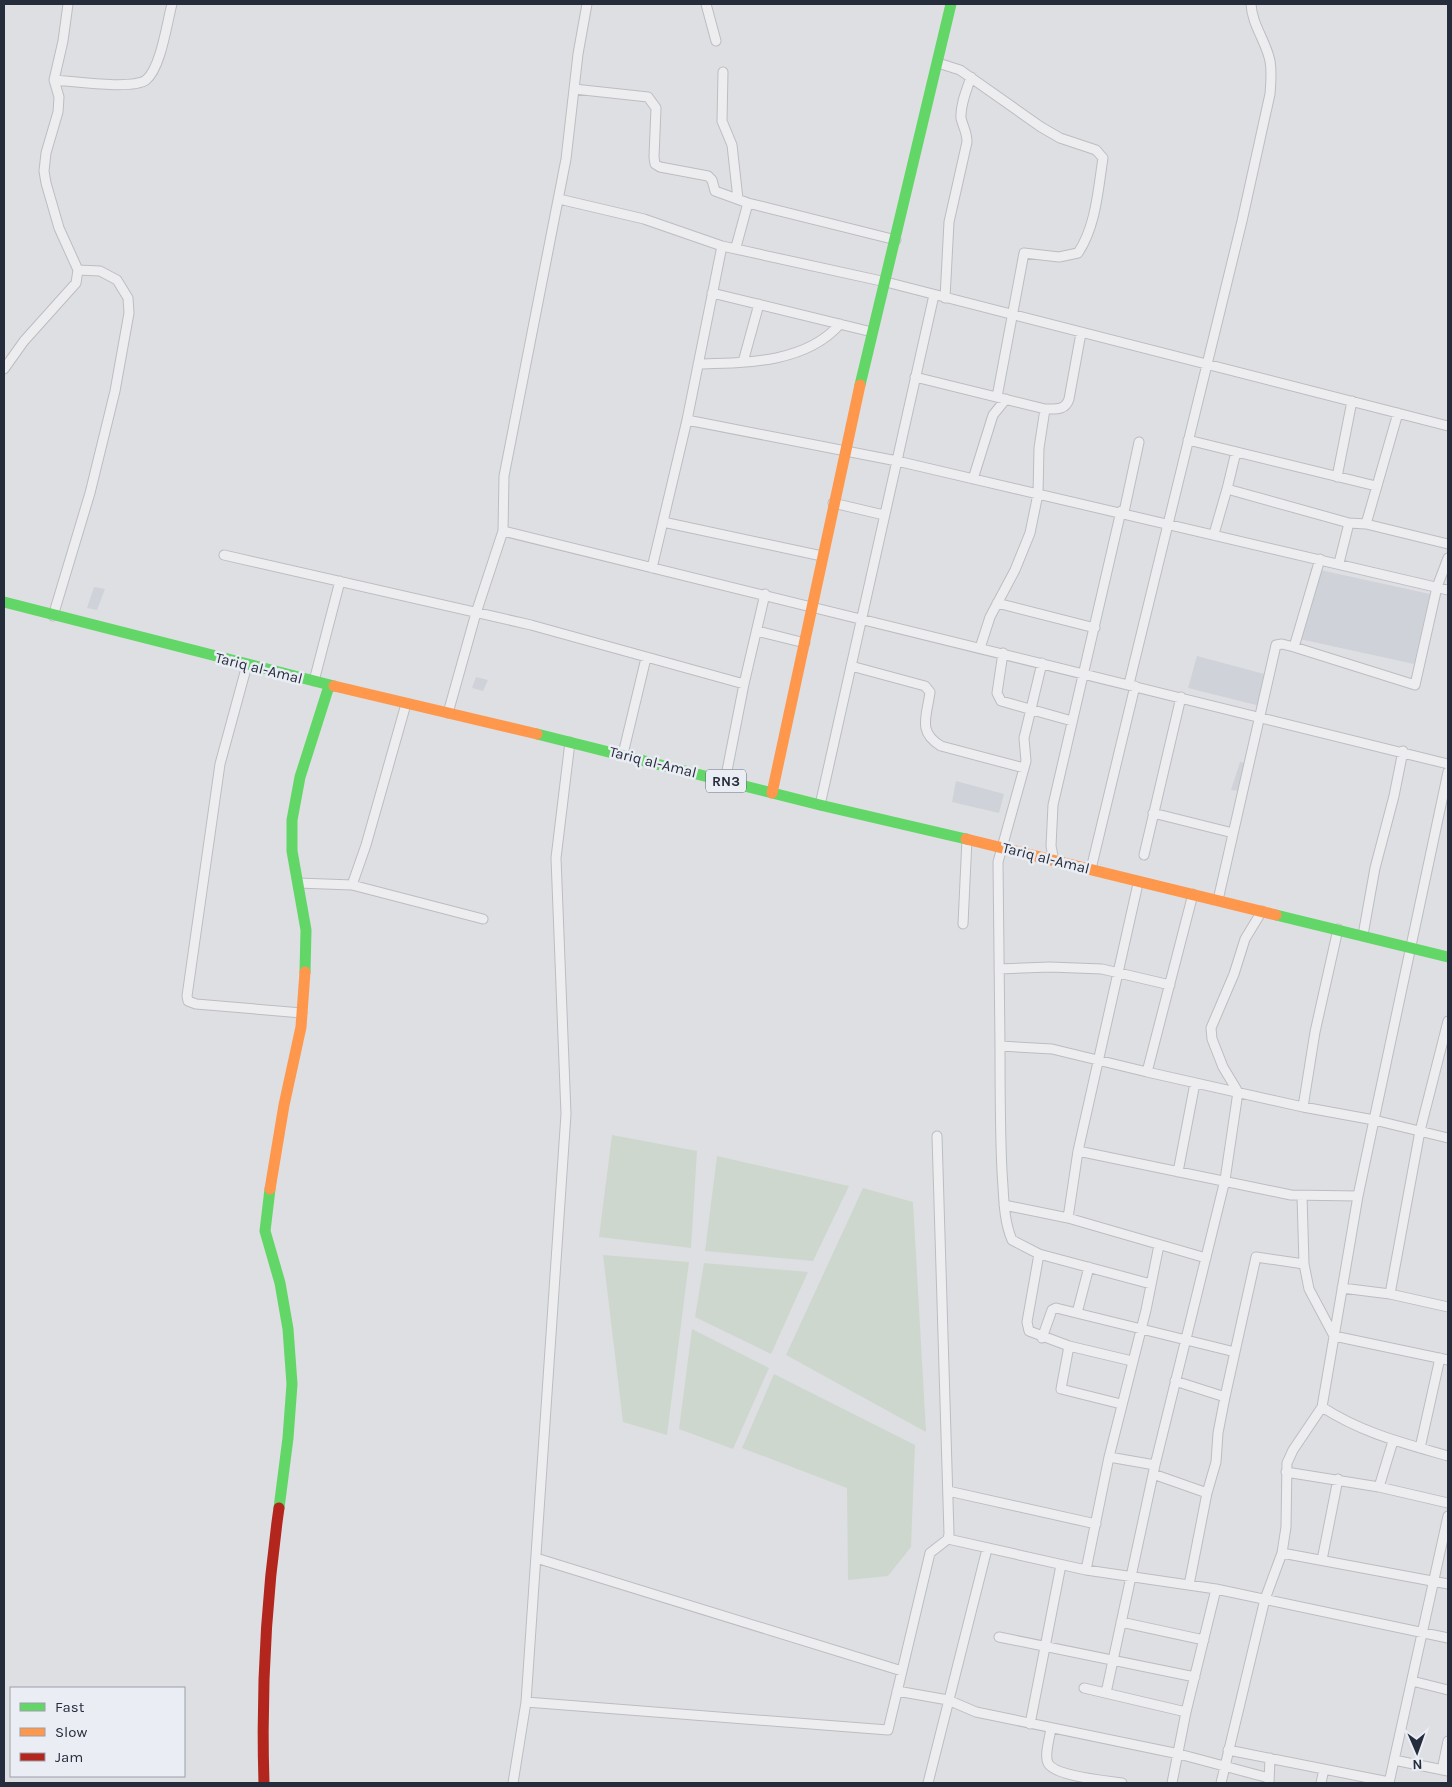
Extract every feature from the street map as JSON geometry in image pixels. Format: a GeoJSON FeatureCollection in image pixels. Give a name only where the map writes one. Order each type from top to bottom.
{"type":"FeatureCollection","features":[{"type":"Feature","properties":{"kind":"main road"},"geometry":{"type":"LineString","coordinates":[[772,793],[845,450],[951,4]]}},
{"type":"Feature","properties":{"kind":"main road","name":"Tariq al-Amal"},"geometry":{"type":"LineString","coordinates":[[4,602],[329,686],[623,754],[820,805],[968,838],[1054,861],[1448,957]]}},
{"type":"Feature","properties":{"kind":"main road"},"geometry":{"type":"LineString","coordinates":[[264,1783],[262,1713],[270,1565],[288,1438],[292,1384],[288,1329],[280,1283],[265,1231],[265,1218],[302,1013],[306,930],[292,832],[295,800],[309,745],[329,686]]}},
{"type":"Feature","properties":{"kind":"street"},"geometry":{"type":"LineString","coordinates":[[4,369],[24,341],[76,283],[78,270],[60,228],[46,183],[46,153],[54,127],[59,97],[54,80],[63,41],[68,4]]}},
{"type":"Feature","properties":{"kind":"street"},"geometry":{"type":"LineString","coordinates":[[54,80],[127,84],[144,81],[157,62],[172,4]]}},
{"type":"Feature","properties":{"kind":"street"},"geometry":{"type":"LineString","coordinates":[[448,714],[476,613],[503,531],[504,476],[569,144],[574,90],[587,4]]}},
{"type":"Feature","properties":{"kind":"street"},"geometry":{"type":"LineString","coordinates":[[706,4],[716,41]]}},
{"type":"Feature","properties":{"kind":"street"},"geometry":{"type":"LineString","coordinates":[[1092,869],[1168,523],[1242,221],[1270,94],[1272,74],[1270,60],[1256,27],[1251,4]]}},
{"type":"Feature","properties":{"kind":"street"},"geometry":{"type":"LineString","coordinates":[[938,63],[960,70],[1041,127],[1060,138],[1096,150],[1102,158],[1092,223],[1087,239],[1078,253],[1059,257],[1024,252],[1012,315],[1001,398],[993,415],[973,479]]}},
{"type":"Feature","properties":{"kind":"street"},"geometry":{"type":"LineString","coordinates":[[723,72],[722,121],[732,144],[738,199]]}},
{"type":"Feature","properties":{"kind":"street"},"geometry":{"type":"LineString","coordinates":[[944,298],[949,222],[967,142],[967,133],[961,117],[962,108],[971,77]]}},
{"type":"Feature","properties":{"kind":"street"},"geometry":{"type":"LineString","coordinates":[[574,90],[648,97],[654,103],[657,114],[655,164],[660,167],[708,176],[712,180],[715,191],[748,203],[896,240]]}},
{"type":"Feature","properties":{"kind":"street"},"geometry":{"type":"LineString","coordinates":[[559,199],[644,219],[722,246],[736,247],[886,282],[1448,426]]}},
{"type":"Feature","properties":{"kind":"street"},"geometry":{"type":"LineString","coordinates":[[736,247],[748,203]]}},
{"type":"Feature","properties":{"kind":"street"},"geometry":{"type":"LineString","coordinates":[[652,568],[687,420],[722,246]]}},
{"type":"Feature","properties":{"kind":"street"},"geometry":{"type":"LineString","coordinates":[[53,616],[90,493],[114,391],[129,313],[128,298],[117,280],[100,271],[78,270]]}},
{"type":"Feature","properties":{"kind":"street"},"geometry":{"type":"LineString","coordinates":[[712,293],[872,332]]}},
{"type":"Feature","properties":{"kind":"street"},"geometry":{"type":"LineString","coordinates":[[820,805],[934,295]]}},
{"type":"Feature","properties":{"kind":"street"},"geometry":{"type":"LineString","coordinates":[[744,362],[759,304]]}},
{"type":"Feature","properties":{"kind":"street"},"geometry":{"type":"LineString","coordinates":[[698,364],[744,362],[773,358],[808,349],[830,335],[840,324]]}},
{"type":"Feature","properties":{"kind":"street"},"geometry":{"type":"LineString","coordinates":[[915,377],[1045,409],[1060,409],[1067,404],[1081,333]]}},
{"type":"Feature","properties":{"kind":"street"},"geometry":{"type":"LineString","coordinates":[[1337,477],[1352,401]]}},
{"type":"Feature","properties":{"kind":"street"},"geometry":{"type":"LineString","coordinates":[[980,648],[997,603],[1015,570],[1030,533],[1038,494],[1039,448],[1045,409]]}},
{"type":"Feature","properties":{"kind":"street"},"geometry":{"type":"LineString","coordinates":[[1366,524],[1398,413]]}},
{"type":"Feature","properties":{"kind":"street"},"geometry":{"type":"LineString","coordinates":[[687,420],[897,461],[1122,512],[1448,590]]}},
{"type":"Feature","properties":{"kind":"street"},"geometry":{"type":"LineString","coordinates":[[1188,440],[1376,486]]}},
{"type":"Feature","properties":{"kind":"street"},"geometry":{"type":"LineString","coordinates":[[1054,861],[1051,846],[1053,805],[1139,442]]}},
{"type":"Feature","properties":{"kind":"street"},"geometry":{"type":"LineString","coordinates":[[1214,534],[1236,452]]}},
{"type":"Feature","properties":{"kind":"street"},"geometry":{"type":"LineString","coordinates":[[1227,489],[1349,523],[1366,524],[1448,544]]}},
{"type":"Feature","properties":{"kind":"street"},"geometry":{"type":"LineString","coordinates":[[833,503],[884,516]]}},
{"type":"Feature","properties":{"kind":"street"},"geometry":{"type":"LineString","coordinates":[[663,522],[822,556]]}},
{"type":"Feature","properties":{"kind":"street"},"geometry":{"type":"LineString","coordinates":[[1339,563],[1349,523]]}},
{"type":"Feature","properties":{"kind":"street"},"geometry":{"type":"LineString","coordinates":[[503,531],[1042,662],[1448,764]]}},
{"type":"Feature","properties":{"kind":"street"},"geometry":{"type":"LineString","coordinates":[[224,555],[531,625],[744,684]]}},
{"type":"Feature","properties":{"kind":"street"},"geometry":{"type":"LineString","coordinates":[[1218,900],[1261,717],[1275,648],[1279,644],[1294,647],[1416,685],[1437,587],[1448,558]]}},
{"type":"Feature","properties":{"kind":"street"},"geometry":{"type":"LineString","coordinates":[[1294,647],[1320,559]]}},
{"type":"Feature","properties":{"kind":"street"},"geometry":{"type":"LineString","coordinates":[[314,682],[340,581]]}},
{"type":"Feature","properties":{"kind":"street"},"geometry":{"type":"LineString","coordinates":[[725,781],[744,684],[766,594]]}},
{"type":"Feature","properties":{"kind":"street"},"geometry":{"type":"LineString","coordinates":[[997,603],[1095,628]]}},
{"type":"Feature","properties":{"kind":"street"},"geometry":{"type":"LineString","coordinates":[[757,631],[805,643]]}},
{"type":"Feature","properties":{"kind":"street"},"geometry":{"type":"LineString","coordinates":[[1003,653],[997,694],[1001,701],[1072,721]]}},
{"type":"Feature","properties":{"kind":"street"},"geometry":{"type":"LineString","coordinates":[[623,754],[646,658]]}},
{"type":"Feature","properties":{"kind":"street"},"geometry":{"type":"LineString","coordinates":[[1042,662],[1024,738],[1027,756],[1000,847],[998,870],[1000,1127],[1007,1230],[1012,1240],[1039,1254],[1151,1284]]}},
{"type":"Feature","properties":{"kind":"street"},"geometry":{"type":"LineString","coordinates":[[247,665],[220,764],[187,996],[188,1000],[196,1004],[302,1013]]}},
{"type":"Feature","properties":{"kind":"street"},"geometry":{"type":"LineString","coordinates":[[851,666],[926,686],[930,692],[924,730],[929,739],[941,746],[1024,768]]}},
{"type":"Feature","properties":{"kind":"street"},"geometry":{"type":"LineString","coordinates":[[1144,854],[1181,697]]}},
{"type":"Feature","properties":{"kind":"street"},"geometry":{"type":"LineString","coordinates":[[352,885],[369,836],[406,704]]}},
{"type":"Feature","properties":{"kind":"street"},"geometry":{"type":"LineString","coordinates":[[513,1783],[526,1702],[566,1114],[556,858],[570,742]]}},
{"type":"Feature","properties":{"kind":"street"},"geometry":{"type":"LineString","coordinates":[[1363,935],[1375,868],[1394,796],[1402,751]]}},
{"type":"Feature","properties":{"kind":"street"},"geometry":{"type":"LineString","coordinates":[[1221,1783],[1265,1599],[1282,1553],[1286,1527],[1286,1472],[1293,1450],[1322,1407],[1358,1196],[1448,772]]}},
{"type":"Feature","properties":{"kind":"street"},"geometry":{"type":"LineString","coordinates":[[1153,813],[1233,833]]}},
{"type":"Feature","properties":{"kind":"street"},"geometry":{"type":"LineString","coordinates":[[963,924],[968,838]]}},
{"type":"Feature","properties":{"kind":"street"},"geometry":{"type":"LineString","coordinates":[[298,883],[352,885],[483,919]]}},
{"type":"Feature","properties":{"kind":"street"},"geometry":{"type":"LineString","coordinates":[[1068,1218],[1078,1151],[1137,888]]}},
{"type":"Feature","properties":{"kind":"street"},"geometry":{"type":"LineString","coordinates":[[1147,1072],[1193,894]]}},
{"type":"Feature","properties":{"kind":"street"},"geometry":{"type":"LineString","coordinates":[[1106,1693],[1129,1577],[1184,1338],[1225,1180],[1238,1092],[1223,1067],[1212,1039],[1211,1028],[1234,974],[1245,939],[1262,911]]}},
{"type":"Feature","properties":{"kind":"street"},"geometry":{"type":"LineString","coordinates":[[1303,1107],[1315,1032],[1338,929]]}},
{"type":"Feature","properties":{"kind":"street"},"geometry":{"type":"LineString","coordinates":[[1000,968],[1050,967],[1118,971],[1170,985]]}},
{"type":"Feature","properties":{"kind":"street"},"geometry":{"type":"LineString","coordinates":[[1390,1294],[1420,1131],[1445,1054],[1448,1021]]}},
{"type":"Feature","properties":{"kind":"street"},"geometry":{"type":"LineString","coordinates":[[1000,1046],[1052,1049],[1195,1083],[1303,1107],[1374,1120],[1448,1138]]}},
{"type":"Feature","properties":{"kind":"street"},"geometry":{"type":"LineString","coordinates":[[1178,1172],[1195,1083]]}},
{"type":"Feature","properties":{"kind":"street"},"geometry":{"type":"LineString","coordinates":[[937,1136],[948,1539]]}},
{"type":"Feature","properties":{"kind":"street"},"geometry":{"type":"LineString","coordinates":[[1078,1151],[1302,1196],[1358,1196]]}},
{"type":"Feature","properties":{"kind":"street"},"geometry":{"type":"LineString","coordinates":[[1302,1196],[1304,1264],[1309,1289],[1334,1336]]}},
{"type":"Feature","properties":{"kind":"street"},"geometry":{"type":"LineString","coordinates":[[1004,1204],[1068,1218],[1206,1258]]}},
{"type":"Feature","properties":{"kind":"street"},"geometry":{"type":"LineString","coordinates":[[1086,1570],[1109,1457],[1141,1330],[1159,1245]]}},
{"type":"Feature","properties":{"kind":"street"},"geometry":{"type":"LineString","coordinates":[[1039,1254],[1026,1326],[1033,1334],[1042,1338],[1132,1361]]}},
{"type":"Feature","properties":{"kind":"street"},"geometry":{"type":"LineString","coordinates":[[1189,1585],[1207,1493],[1216,1462],[1218,1433],[1225,1397],[1256,1257],[1304,1264]]}},
{"type":"Feature","properties":{"kind":"street"},"geometry":{"type":"LineString","coordinates":[[1077,1313],[1089,1267]]}},
{"type":"Feature","properties":{"kind":"street"},"geometry":{"type":"LineString","coordinates":[[1342,1288],[1390,1294],[1448,1307]]}},
{"type":"Feature","properties":{"kind":"street"},"geometry":{"type":"LineString","coordinates":[[1042,1338],[1053,1309],[1184,1338],[1235,1352]]}},
{"type":"Feature","properties":{"kind":"street"},"geometry":{"type":"LineString","coordinates":[[1334,1336],[1444,1359],[1420,1448]]}},
{"type":"Feature","properties":{"kind":"street"},"geometry":{"type":"LineString","coordinates":[[1069,1346],[1061,1389],[1122,1404]]}},
{"type":"Feature","properties":{"kind":"street"},"geometry":{"type":"LineString","coordinates":[[1175,1381],[1225,1397]]}},
{"type":"Feature","properties":{"kind":"street"},"geometry":{"type":"LineString","coordinates":[[1322,1407],[1353,1424],[1393,1441],[1448,1456]]}},
{"type":"Feature","properties":{"kind":"street"},"geometry":{"type":"LineString","coordinates":[[1379,1487],[1393,1441]]}},
{"type":"Feature","properties":{"kind":"street"},"geometry":{"type":"LineString","coordinates":[[1109,1457],[1154,1470],[1207,1493]]}},
{"type":"Feature","properties":{"kind":"street"},"geometry":{"type":"LineString","coordinates":[[1286,1472],[1379,1487],[1448,1503]]}},
{"type":"Feature","properties":{"kind":"street"},"geometry":{"type":"LineString","coordinates":[[1322,1560],[1338,1480]]}},
{"type":"Feature","properties":{"kind":"street"},"geometry":{"type":"LineString","coordinates":[[948,1491],[1096,1524]]}},
{"type":"Feature","properties":{"kind":"street"},"geometry":{"type":"LineString","coordinates":[[1228,1750],[1389,1783],[1448,1516]]}},
{"type":"Feature","properties":{"kind":"street"},"geometry":{"type":"LineString","coordinates":[[526,1702],[888,1730],[930,1553],[948,1539]]}},
{"type":"Feature","properties":{"kind":"street"},"geometry":{"type":"LineString","coordinates":[[948,1539],[1086,1570],[1216,1589],[1448,1638]]}},
{"type":"Feature","properties":{"kind":"street"},"geometry":{"type":"LineString","coordinates":[[928,1783],[987,1548]]}},
{"type":"Feature","properties":{"kind":"street"},"geometry":{"type":"LineString","coordinates":[[1282,1553],[1448,1584]]}},
{"type":"Feature","properties":{"kind":"street"},"geometry":{"type":"LineString","coordinates":[[536,1558],[902,1671]]}},
{"type":"Feature","properties":{"kind":"street"},"geometry":{"type":"LineString","coordinates":[[1030,1724],[1061,1565]]}},
{"type":"Feature","properties":{"kind":"street"},"geometry":{"type":"LineString","coordinates":[[1172,1783],[1186,1712],[1216,1589]]}},
{"type":"Feature","properties":{"kind":"street"},"geometry":{"type":"LineString","coordinates":[[1121,1622],[1204,1640]]}},
{"type":"Feature","properties":{"kind":"street"},"geometry":{"type":"LineString","coordinates":[[999,1637],[1194,1677]]}},
{"type":"Feature","properties":{"kind":"street"},"geometry":{"type":"LineString","coordinates":[[1412,1681],[1448,1690]]}},
{"type":"Feature","properties":{"kind":"street"},"geometry":{"type":"LineString","coordinates":[[1084,1688],[1186,1712]]}},
{"type":"Feature","properties":{"kind":"street"},"geometry":{"type":"LineString","coordinates":[[897,1692],[948,1700],[976,1712],[1225,1764],[1269,1781],[1270,1758]]}},
{"type":"Feature","properties":{"kind":"street"},"geometry":{"type":"LineString","coordinates":[[1051,1728],[1048,1763],[1053,1769],[1065,1774],[1122,1783]]}},
{"type":"Feature","properties":{"kind":"street"},"geometry":{"type":"LineString","coordinates":[[1394,1760],[1445,1771],[1448,1741]]}},
{"type":"Feature","properties":{"kind":"street"},"geometry":{"type":"LineString","coordinates":[[1321,1783],[1324,1769]]}},
{"type":"Feature","properties":{"kind":"shaded area"},"geometry":{"type":"Polygon","coordinates":[[[1311,568],[1430,594],[1414,664],[1295,638],[1311,568]]]}},
{"type":"Feature","properties":{"kind":"shaded area"},"geometry":{"type":"Polygon","coordinates":[[[94,587],[105,589],[97,610],[87,608],[94,587]]]}},
{"type":"Feature","properties":{"kind":"shaded area"},"geometry":{"type":"Polygon","coordinates":[[[1197,656],[1264,674],[1260,706],[1188,688],[1197,656]]]}},
{"type":"Feature","properties":{"kind":"shaded area"},"geometry":{"type":"Polygon","coordinates":[[[476,677],[488,680],[483,691],[472,688],[476,677]]]}},
{"type":"Feature","properties":{"kind":"shaded area"},"geometry":{"type":"Polygon","coordinates":[[[1240,762],[1247,763],[1240,791],[1231,790],[1240,762]]]}},
{"type":"Feature","properties":{"kind":"shaded area"},"geometry":{"type":"Polygon","coordinates":[[[956,781],[1004,794],[999,813],[952,802],[956,781]]]}},
{"type":"Feature","properties":{"kind":"shaded area"},"geometry":{"type":"Polygon","coordinates":[[[612,1135],[697,1151],[691,1248],[599,1237],[612,1135]]]}},
{"type":"Feature","properties":{"kind":"shaded area"},"geometry":{"type":"Polygon","coordinates":[[[717,1156],[849,1186],[813,1261],[705,1251],[717,1156]]]}},
{"type":"Feature","properties":{"kind":"shaded area"},"geometry":{"type":"Polygon","coordinates":[[[863,1188],[913,1202],[926,1432],[786,1355],[863,1188]]]}},
{"type":"Feature","properties":{"kind":"shaded area"},"geometry":{"type":"Polygon","coordinates":[[[603,1255],[689,1262],[667,1435],[623,1422],[603,1255]]]}},
{"type":"Feature","properties":{"kind":"shaded area"},"geometry":{"type":"Polygon","coordinates":[[[704,1263],[808,1272],[771,1354],[695,1317],[704,1263]]]}},
{"type":"Feature","properties":{"kind":"shaded area"},"geometry":{"type":"Polygon","coordinates":[[[692,1329],[769,1368],[733,1449],[679,1429],[692,1329]]]}},
{"type":"Feature","properties":{"kind":"shaded area"},"geometry":{"type":"Polygon","coordinates":[[[774,1374],[915,1445],[911,1547],[888,1576],[848,1580],[847,1488],[742,1448],[774,1374]]]}},
{"type":"Feature","properties":{"kind":"traffic: fast"},"geometry":{"type":"LineString","coordinates":[[860,385],[951,4]]}},
{"type":"Feature","properties":{"kind":"traffic: fast"},"geometry":{"type":"LineString","coordinates":[[4,602],[334,686]]}},
{"type":"Feature","properties":{"kind":"traffic: fast"},"geometry":{"type":"LineString","coordinates":[[305,972],[306,930],[292,851],[292,820],[300,777],[329,686]]}},
{"type":"Feature","properties":{"kind":"traffic: fast"},"geometry":{"type":"LineString","coordinates":[[537,734],[820,805],[966,839]]}},
{"type":"Feature","properties":{"kind":"traffic: fast"},"geometry":{"type":"LineString","coordinates":[[1276,915],[1448,957]]}},
{"type":"Feature","properties":{"kind":"traffic: fast"},"geometry":{"type":"LineString","coordinates":[[270,1189],[265,1231],[280,1283],[288,1329],[292,1384],[288,1438],[279,1508]]}},
{"type":"Feature","properties":{"kind":"traffic: slow"},"geometry":{"type":"LineString","coordinates":[[772,793],[860,385]]}},
{"type":"Feature","properties":{"kind":"traffic: slow"},"geometry":{"type":"LineString","coordinates":[[334,686],[537,734]]}},
{"type":"Feature","properties":{"kind":"traffic: slow"},"geometry":{"type":"LineString","coordinates":[[966,839],[1276,915]]}},
{"type":"Feature","properties":{"kind":"traffic: slow"},"geometry":{"type":"LineString","coordinates":[[270,1189],[284,1105],[301,1027],[305,972]]}},
{"type":"Feature","properties":{"kind":"traffic: jam"},"geometry":{"type":"LineString","coordinates":[[264,1783],[264,1679],[268,1610],[279,1508]]}}]}
